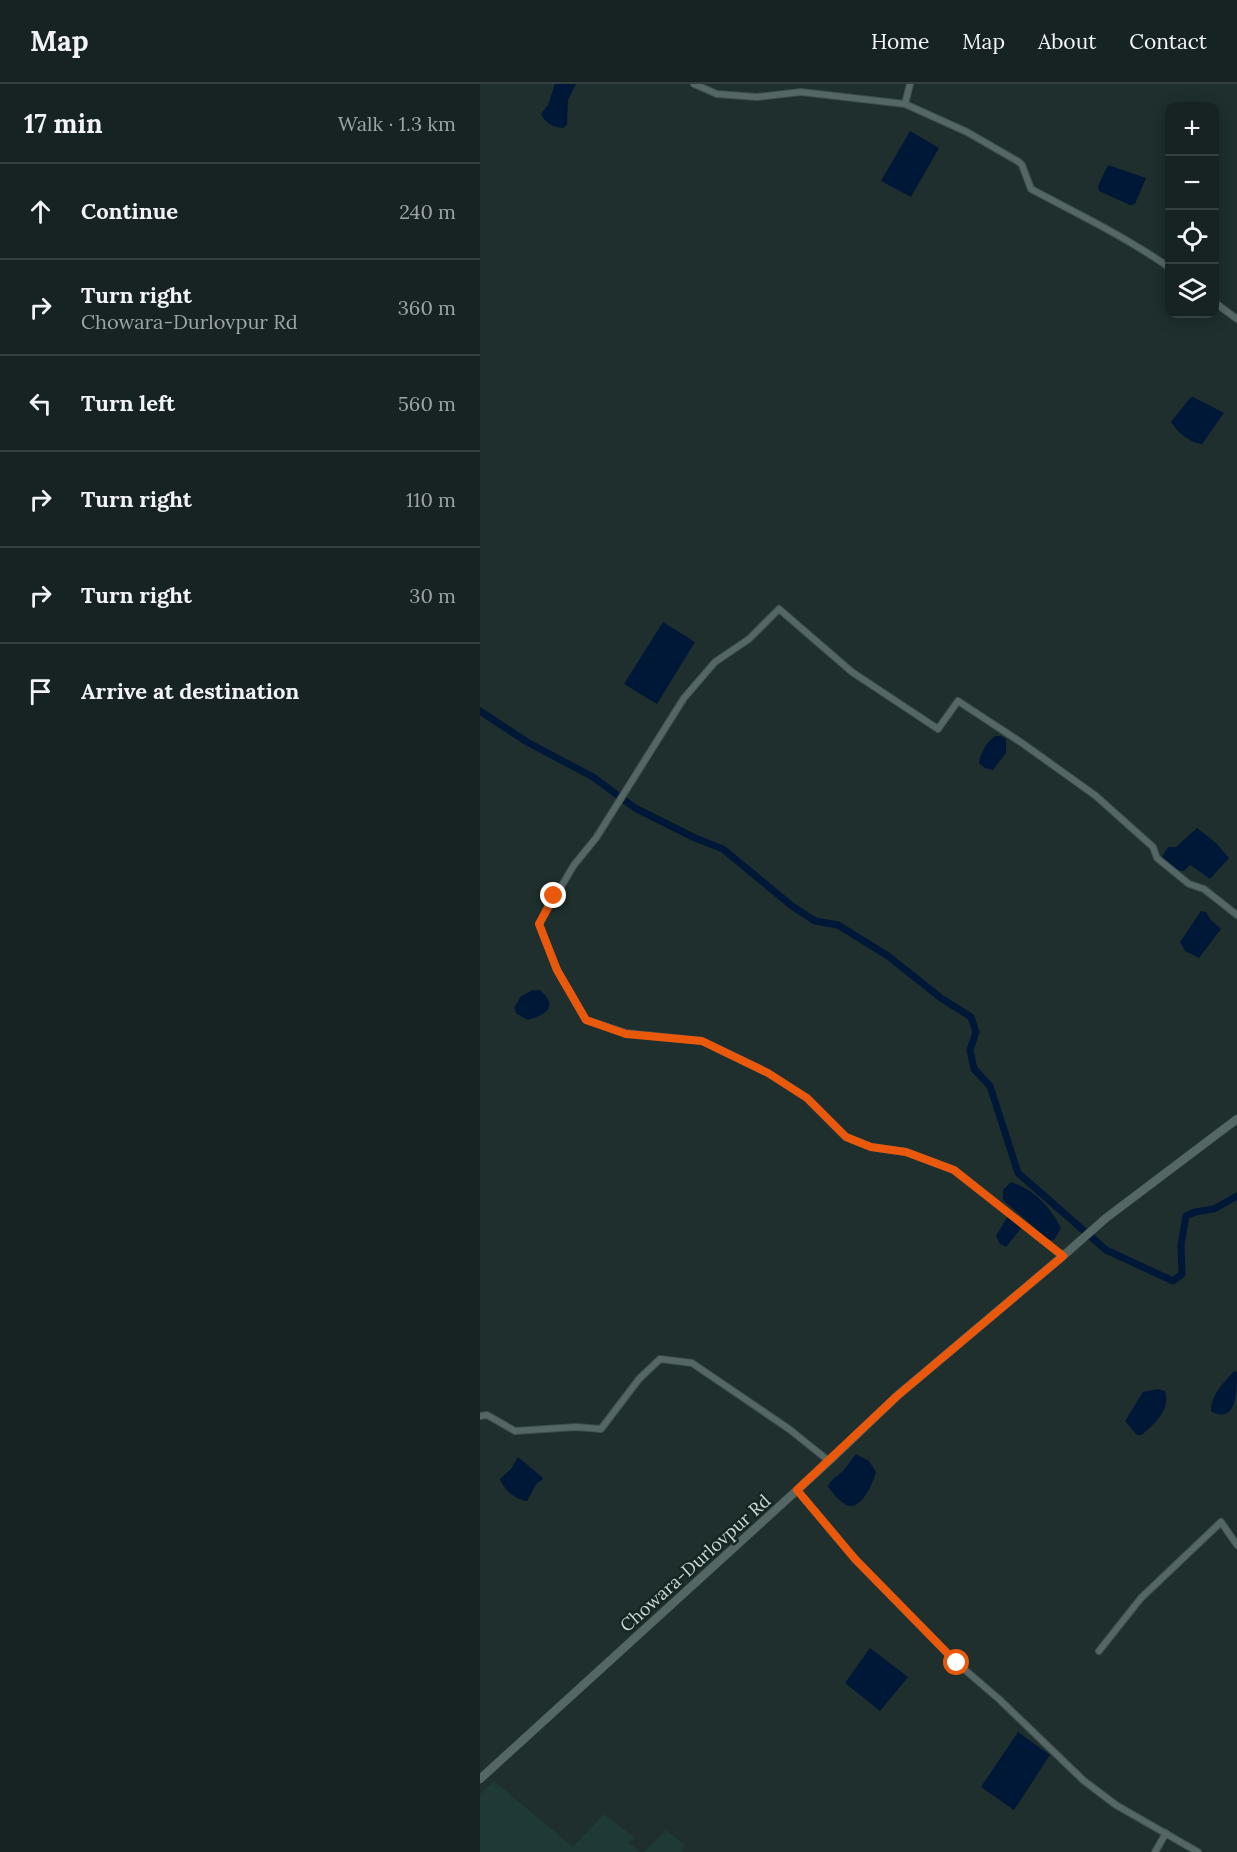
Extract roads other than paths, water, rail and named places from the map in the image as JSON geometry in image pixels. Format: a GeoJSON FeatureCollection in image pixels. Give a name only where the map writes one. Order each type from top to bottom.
{"type":"FeatureCollection","features":[{"type":"Feature","properties":{"kind":"street"},"geometry":{"type":"LineString","coordinates":[[694,84],[717,94],[757,97],[801,92],[905,104],[967,132],[1019,162],[1031,189],[1099,224],[1165,265]]}},
{"type":"Feature","properties":{"kind":"street"},"geometry":{"type":"LineString","coordinates":[[905,104],[910,84]]}},
{"type":"Feature","properties":{"kind":"street"},"geometry":{"type":"LineString","coordinates":[[1219,305],[1237,319]]}},
{"type":"Feature","properties":{"kind":"street"},"geometry":{"type":"LineString","coordinates":[[1063,1256],[954,1170],[906,1152],[871,1147],[846,1137],[807,1098],[768,1073],[702,1041],[626,1034],[586,1020],[557,970],[539,924],[574,865],[617,807],[684,698],[715,662],[749,639],[779,609],[852,672],[938,729],[958,701],[1022,743],[1096,796],[1153,847],[1157,858],[1189,884],[1204,889],[1237,915]]}},
{"type":"Feature","properties":{"kind":"street","name":"Chowara-Durlovpur Rd"},"geometry":{"type":"LineString","coordinates":[[480,1779],[829,1461],[897,1396],[1095,1227],[1237,1119]]}},
{"type":"Feature","properties":{"kind":"street"},"geometry":{"type":"LineString","coordinates":[[480,1416],[487,1415],[515,1431],[576,1427],[601,1429],[639,1379],[660,1359],[692,1363],[789,1429],[829,1461]]}},
{"type":"Feature","properties":{"kind":"street"},"geometry":{"type":"LineString","coordinates":[[797,1490],[855,1559],[957,1663],[1000,1700],[1083,1780],[1116,1805],[1198,1852]]}},
{"type":"Feature","properties":{"kind":"street"},"geometry":{"type":"LineString","coordinates":[[1099,1651],[1141,1598],[1221,1522],[1237,1545]]}},
{"type":"Feature","properties":{"kind":"street"},"geometry":{"type":"LineString","coordinates":[[1155,1852],[1166,1833]]}},
{"type":"Feature","properties":{"kind":"water"},"geometry":{"type":"Polygon","coordinates":[[[555,84],[576,84],[568,100],[567,125],[563,128],[550,124],[541,114],[548,105],[555,84]]]}},
{"type":"Feature","properties":{"kind":"water"},"geometry":{"type":"Polygon","coordinates":[[[910,131],[939,148],[911,197],[881,181],[910,131]]]}},
{"type":"Feature","properties":{"kind":"water"},"geometry":{"type":"Polygon","coordinates":[[[1108,165],[1146,178],[1135,204],[1130,205],[1099,191],[1098,186],[1108,165]]]}},
{"type":"Feature","properties":{"kind":"water"},"geometry":{"type":"Polygon","coordinates":[[[1193,397],[1224,413],[1202,444],[1193,442],[1184,436],[1171,422],[1193,397]]]}},
{"type":"Feature","properties":{"kind":"water"},"geometry":{"type":"Polygon","coordinates":[[[663,622],[695,642],[657,704],[624,684],[663,622]]]}},
{"type":"Feature","properties":{"kind":"water"},"geometry":{"type":"Polygon","coordinates":[[[995,736],[1006,739],[1006,753],[993,770],[979,763],[984,748],[995,736]]]}},
{"type":"Feature","properties":{"kind":"water"},"geometry":{"type":"Polygon","coordinates":[[[1197,828],[1216,843],[1229,858],[1210,879],[1190,865],[1181,871],[1162,857],[1168,847],[1176,847],[1197,828]]]}},
{"type":"Feature","properties":{"kind":"water"},"geometry":{"type":"Polygon","coordinates":[[[1201,911],[1206,912],[1221,929],[1199,958],[1185,951],[1180,942],[1201,911]]]}},
{"type":"Feature","properties":{"kind":"water"},"geometry":{"type":"Polygon","coordinates":[[[533,990],[540,990],[549,1001],[549,1005],[541,1015],[528,1020],[517,1014],[514,1008],[521,996],[533,990]]]}},
{"type":"Feature","properties":{"kind":"water"},"geometry":{"type":"Polygon","coordinates":[[[1011,1182],[1034,1194],[1052,1213],[1061,1228],[1054,1240],[1049,1240],[1003,1200],[1003,1190],[1011,1182]]]}},
{"type":"Feature","properties":{"kind":"water"},"geometry":{"type":"Polygon","coordinates":[[[1009,1214],[1023,1226],[1006,1247],[1000,1244],[996,1236],[1009,1214]]]}},
{"type":"Feature","properties":{"kind":"water"},"geometry":{"type":"Polygon","coordinates":[[[1234,1371],[1237,1372],[1237,1384],[1232,1408],[1225,1414],[1214,1413],[1211,1411],[1213,1399],[1234,1371]]]}},
{"type":"Feature","properties":{"kind":"water"},"geometry":{"type":"Polygon","coordinates":[[[1158,1389],[1165,1391],[1164,1410],[1157,1421],[1142,1435],[1137,1435],[1125,1421],[1143,1392],[1158,1389]]]}},
{"type":"Feature","properties":{"kind":"water"},"geometry":{"type":"Polygon","coordinates":[[[856,1454],[869,1461],[876,1472],[866,1495],[857,1504],[851,1506],[841,1501],[828,1487],[856,1454]]]}},
{"type":"Feature","properties":{"kind":"water"},"geometry":{"type":"Polygon","coordinates":[[[518,1457],[543,1478],[537,1483],[527,1501],[510,1493],[500,1479],[511,1469],[518,1457]]]}},
{"type":"Feature","properties":{"kind":"water"},"geometry":{"type":"Polygon","coordinates":[[[870,1648],[908,1677],[880,1711],[845,1683],[870,1648]]]}},
{"type":"Feature","properties":{"kind":"water"},"geometry":{"type":"Polygon","coordinates":[[[1018,1732],[1050,1755],[1014,1810],[981,1787],[1018,1732]]]}},
{"type":"Feature","properties":{"kind":"waterway"},"geometry":{"type":"LineString","coordinates":[[480,711],[527,742],[593,777],[635,808],[695,838],[723,849],[792,906],[815,921],[838,925],[888,956],[941,998],[971,1017],[976,1032],[970,1050],[974,1069],[990,1086],[1018,1173],[1106,1250],[1173,1281],[1182,1274],[1181,1245],[1186,1216],[1214,1209],[1237,1196]]}}]}
